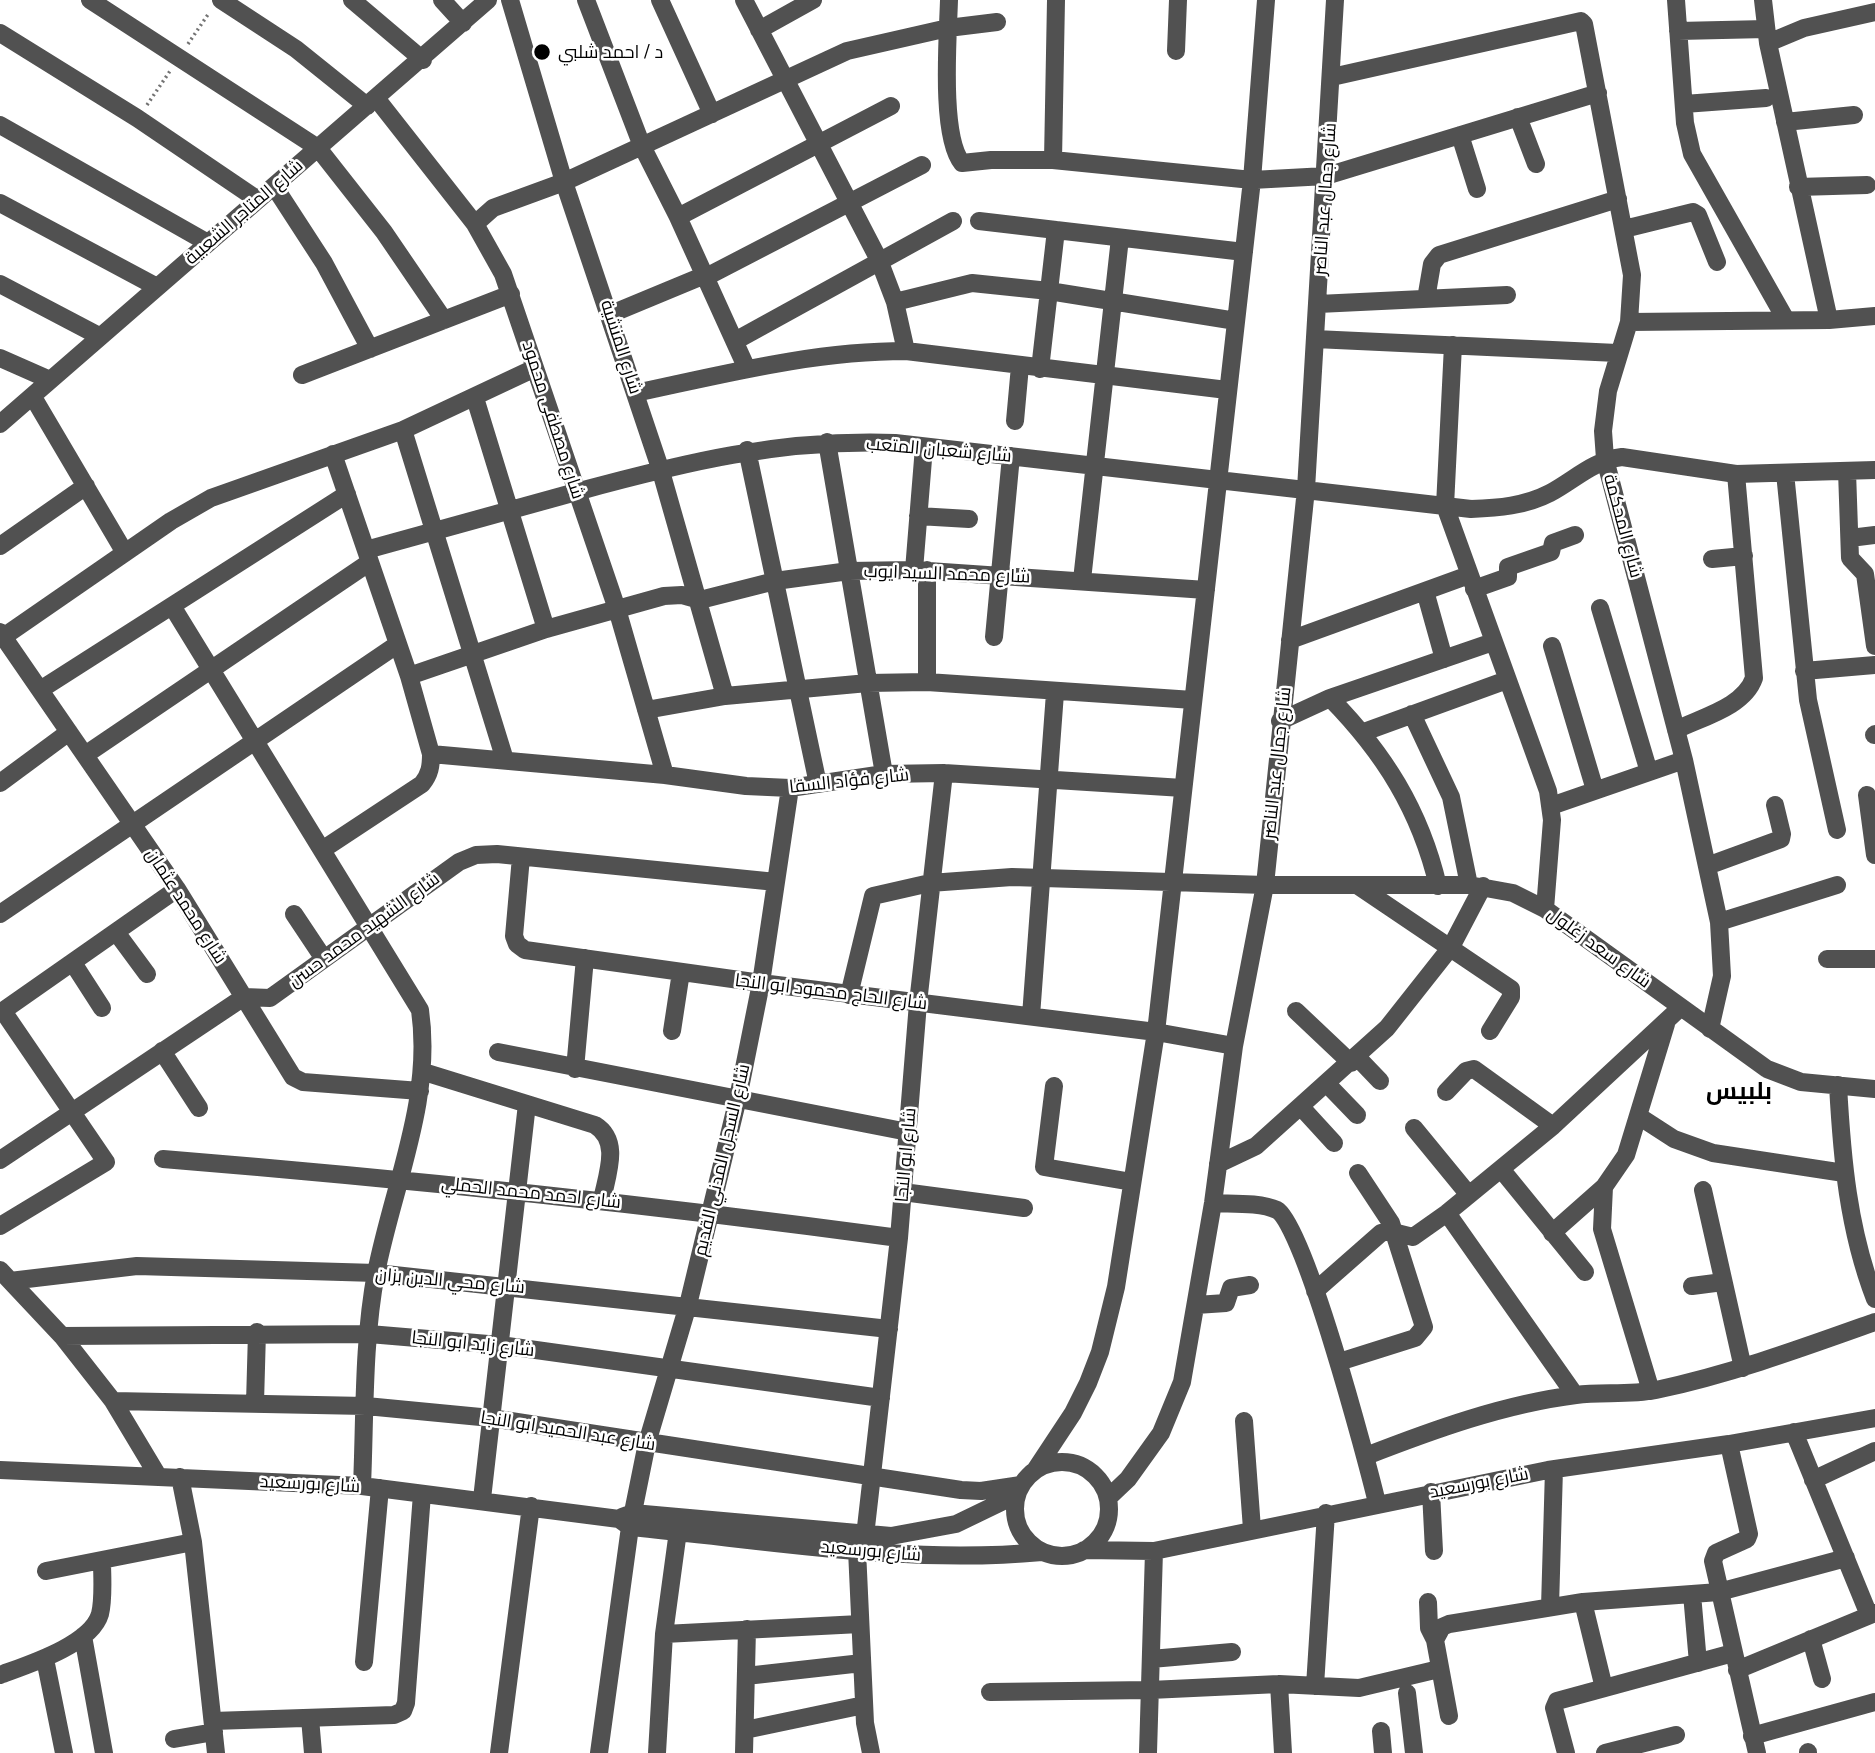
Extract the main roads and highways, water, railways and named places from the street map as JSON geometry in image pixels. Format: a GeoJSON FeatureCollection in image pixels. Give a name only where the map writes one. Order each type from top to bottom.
{"type":"FeatureCollection","features":[{"type":"Feature","properties":{"kind":"place","name":"د / احمد شلبي"},"geometry":{"type":"Point","coordinates":[542,52]}},
{"type":"Feature","properties":{"kind":"district","name":"بلبيس"},"geometry":{"type":"Point","coordinates":[1739,1092]}}]}
